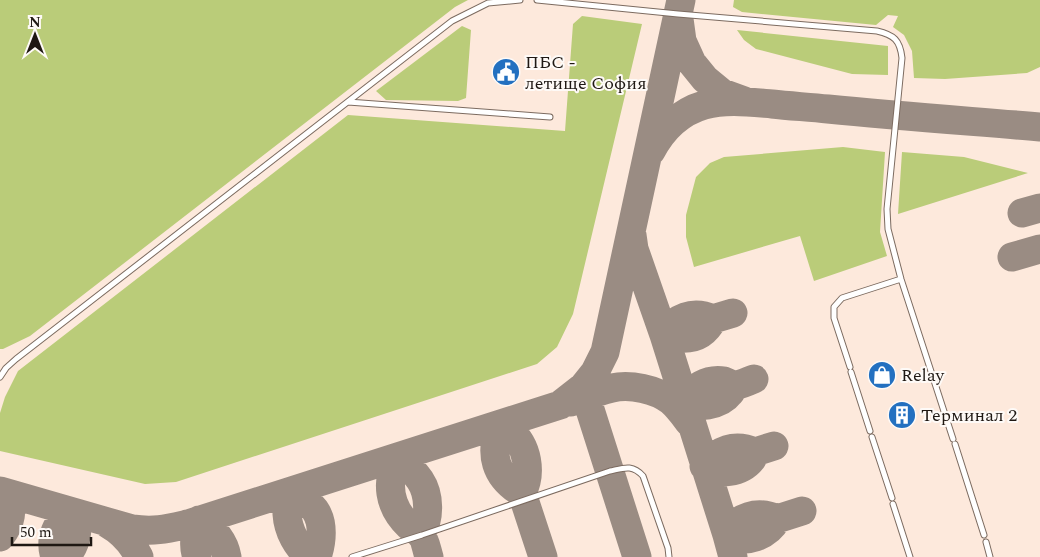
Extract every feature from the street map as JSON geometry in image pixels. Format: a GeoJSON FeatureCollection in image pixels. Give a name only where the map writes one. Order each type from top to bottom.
{"type":"FeatureCollection","features":[{"type":"Feature","properties":{"kind":"lane"},"geometry":{"type":"LineString","coordinates":[[0,377],[3,367],[452,21],[488,3],[520,0]]}},
{"type":"Feature","properties":{"kind":"lane"},"geometry":{"type":"LineString","coordinates":[[537,0],[878,31],[896,39],[901,48],[902,58],[887,209],[888,229],[901,279],[984,535]]}},
{"type":"Feature","properties":{"kind":"lane"},"geometry":{"type":"LineString","coordinates":[[347,102],[550,117]]}},
{"type":"Feature","properties":{"kind":"lane"},"geometry":{"type":"LineString","coordinates":[[901,279],[842,298],[834,307],[834,318],[910,557]]}},
{"type":"Feature","properties":{"kind":"lane"},"geometry":{"type":"LineString","coordinates":[[352,557],[610,471],[632,468],[639,471],[643,476],[668,548],[669,557]]}},
{"type":"Feature","properties":{"kind":"lane"},"geometry":{"type":"LineString","coordinates":[[986,542],[990,557]]}},
{"type":"Feature","properties":{"kind":"green space"},"geometry":{"type":"Polygon","coordinates":[[[0,0],[468,0],[455,7],[30,336],[0,349],[0,0]]]}},
{"type":"Feature","properties":{"kind":"green space"},"geometry":{"type":"Polygon","coordinates":[[[734,0],[1040,0],[1040,67],[1027,73],[945,79],[914,78],[912,51],[904,35],[893,27],[898,16],[888,15],[876,25],[742,12],[733,7],[734,0]]]}},
{"type":"Feature","properties":{"kind":"green space"},"geometry":{"type":"Polygon","coordinates":[[[582,16],[642,24],[573,314],[557,347],[537,364],[176,482],[145,484],[0,451],[0,413],[5,397],[18,371],[348,115],[565,131],[573,24],[582,16]]]}},
{"type":"Feature","properties":{"kind":"green space"},"geometry":{"type":"Polygon","coordinates":[[[462,26],[471,30],[466,98],[458,101],[386,100],[376,91],[462,26]]]}},
{"type":"Feature","properties":{"kind":"green space"},"geometry":{"type":"Polygon","coordinates":[[[737,30],[888,46],[888,75],[852,74],[756,49],[744,40],[737,30]]]}},
{"type":"Feature","properties":{"kind":"green space"},"geometry":{"type":"Polygon","coordinates":[[[843,147],[885,152],[880,232],[887,256],[814,281],[800,236],[694,267],[686,237],[686,215],[696,177],[710,163],[724,157],[843,147]]]}},
{"type":"Feature","properties":{"kind":"green space"},"geometry":{"type":"Polygon","coordinates":[[[902,152],[964,157],[1028,173],[898,214],[902,152]]]}},
{"type":"Feature","properties":{"kind":"taxiway"},"geometry":{"type":"LineString","coordinates":[[0,491],[132,529],[167,529],[188,524],[560,405],[583,387],[595,372],[605,352],[681,0]]}},
{"type":"Feature","properties":{"kind":"taxiway"},"geometry":{"type":"LineString","coordinates":[[679,19],[682,41],[692,63],[705,79],[722,93],[744,101]]}},
{"type":"Feature","properties":{"kind":"taxiway"},"geometry":{"type":"LineString","coordinates":[[651,151],[666,129],[687,112],[704,105],[721,102],[755,102],[1040,127]]}},
{"type":"Feature","properties":{"kind":"taxiway"},"geometry":{"type":"LineString","coordinates":[[1022,213],[1040,208]]}},
{"type":"Feature","properties":{"kind":"taxiway"},"geometry":{"type":"LineString","coordinates":[[632,235],[634,249],[664,335],[733,557]]}},
{"type":"Feature","properties":{"kind":"taxiway"},"geometry":{"type":"LineString","coordinates":[[1012,257],[1040,249]]}},
{"type":"Feature","properties":{"kind":"taxiway"},"geometry":{"type":"LineString","coordinates":[[713,319],[704,332],[692,338],[664,335],[673,324],[685,317],[698,315],[713,319],[733,313]]}},
{"type":"Feature","properties":{"kind":"taxiway"},"geometry":{"type":"LineString","coordinates":[[734,385],[726,397],[708,405],[695,405],[684,401],[696,388],[712,381],[724,381],[735,385],[754,379]]}},
{"type":"Feature","properties":{"kind":"taxiway"},"geometry":{"type":"LineString","coordinates":[[571,402],[612,388],[643,388],[658,393],[671,401],[689,422]]}},
{"type":"Feature","properties":{"kind":"taxiway"},"geometry":{"type":"LineString","coordinates":[[586,397],[637,557]]}},
{"type":"Feature","properties":{"kind":"taxiway"},"geometry":{"type":"LineString","coordinates":[[522,493],[527,477],[524,452],[516,437],[500,425],[495,446],[497,464],[506,480],[522,493],[543,557]]}},
{"type":"Feature","properties":{"kind":"taxiway"},"geometry":{"type":"LineString","coordinates":[[755,452],[747,464],[729,472],[716,471],[704,466],[715,456],[727,450],[740,448],[755,452],[774,446]]}},
{"type":"Feature","properties":{"kind":"taxiway"},"geometry":{"type":"LineString","coordinates":[[421,534],[426,521],[428,507],[426,493],[420,480],[407,465],[397,458],[393,467],[390,485],[393,502],[402,518],[409,526],[419,532],[425,542],[429,557]]}},
{"type":"Feature","properties":{"kind":"taxiway"},"geometry":{"type":"LineString","coordinates":[[311,557],[301,549],[289,526],[287,511],[293,491],[308,502],[318,515],[321,533],[317,557]]}},
{"type":"Feature","properties":{"kind":"taxiway"},"geometry":{"type":"LineString","coordinates":[[0,497],[7,493],[11,511],[7,526],[0,537]]}},
{"type":"Feature","properties":{"kind":"taxiway"},"geometry":{"type":"LineString","coordinates":[[777,519],[768,530],[755,537],[741,539],[727,535],[736,523],[749,516],[763,515],[777,519],[802,511]]}},
{"type":"Feature","properties":{"kind":"taxiway"},"geometry":{"type":"LineString","coordinates":[[55,557],[53,550],[55,531],[62,520],[73,512],[77,530],[75,542],[65,557]]}},
{"type":"Feature","properties":{"kind":"taxiway"},"geometry":{"type":"LineString","coordinates":[[197,557],[195,543],[199,520],[217,536],[226,551],[227,557]]}},
{"type":"Feature","properties":{"kind":"taxiway"},"geometry":{"type":"LineString","coordinates":[[108,524],[126,538],[139,557]]}},
{"type":"Feature","properties":{"kind":"place","name":"ПБС - летище София"},"geometry":{"type":"Point","coordinates":[506,72]}},
{"type":"Feature","properties":{"kind":"place","name":"Relay"},"geometry":{"type":"Point","coordinates":[882,375]}},
{"type":"Feature","properties":{"kind":"place","name":"Терминал 2"},"geometry":{"type":"Point","coordinates":[902,415]}}]}
